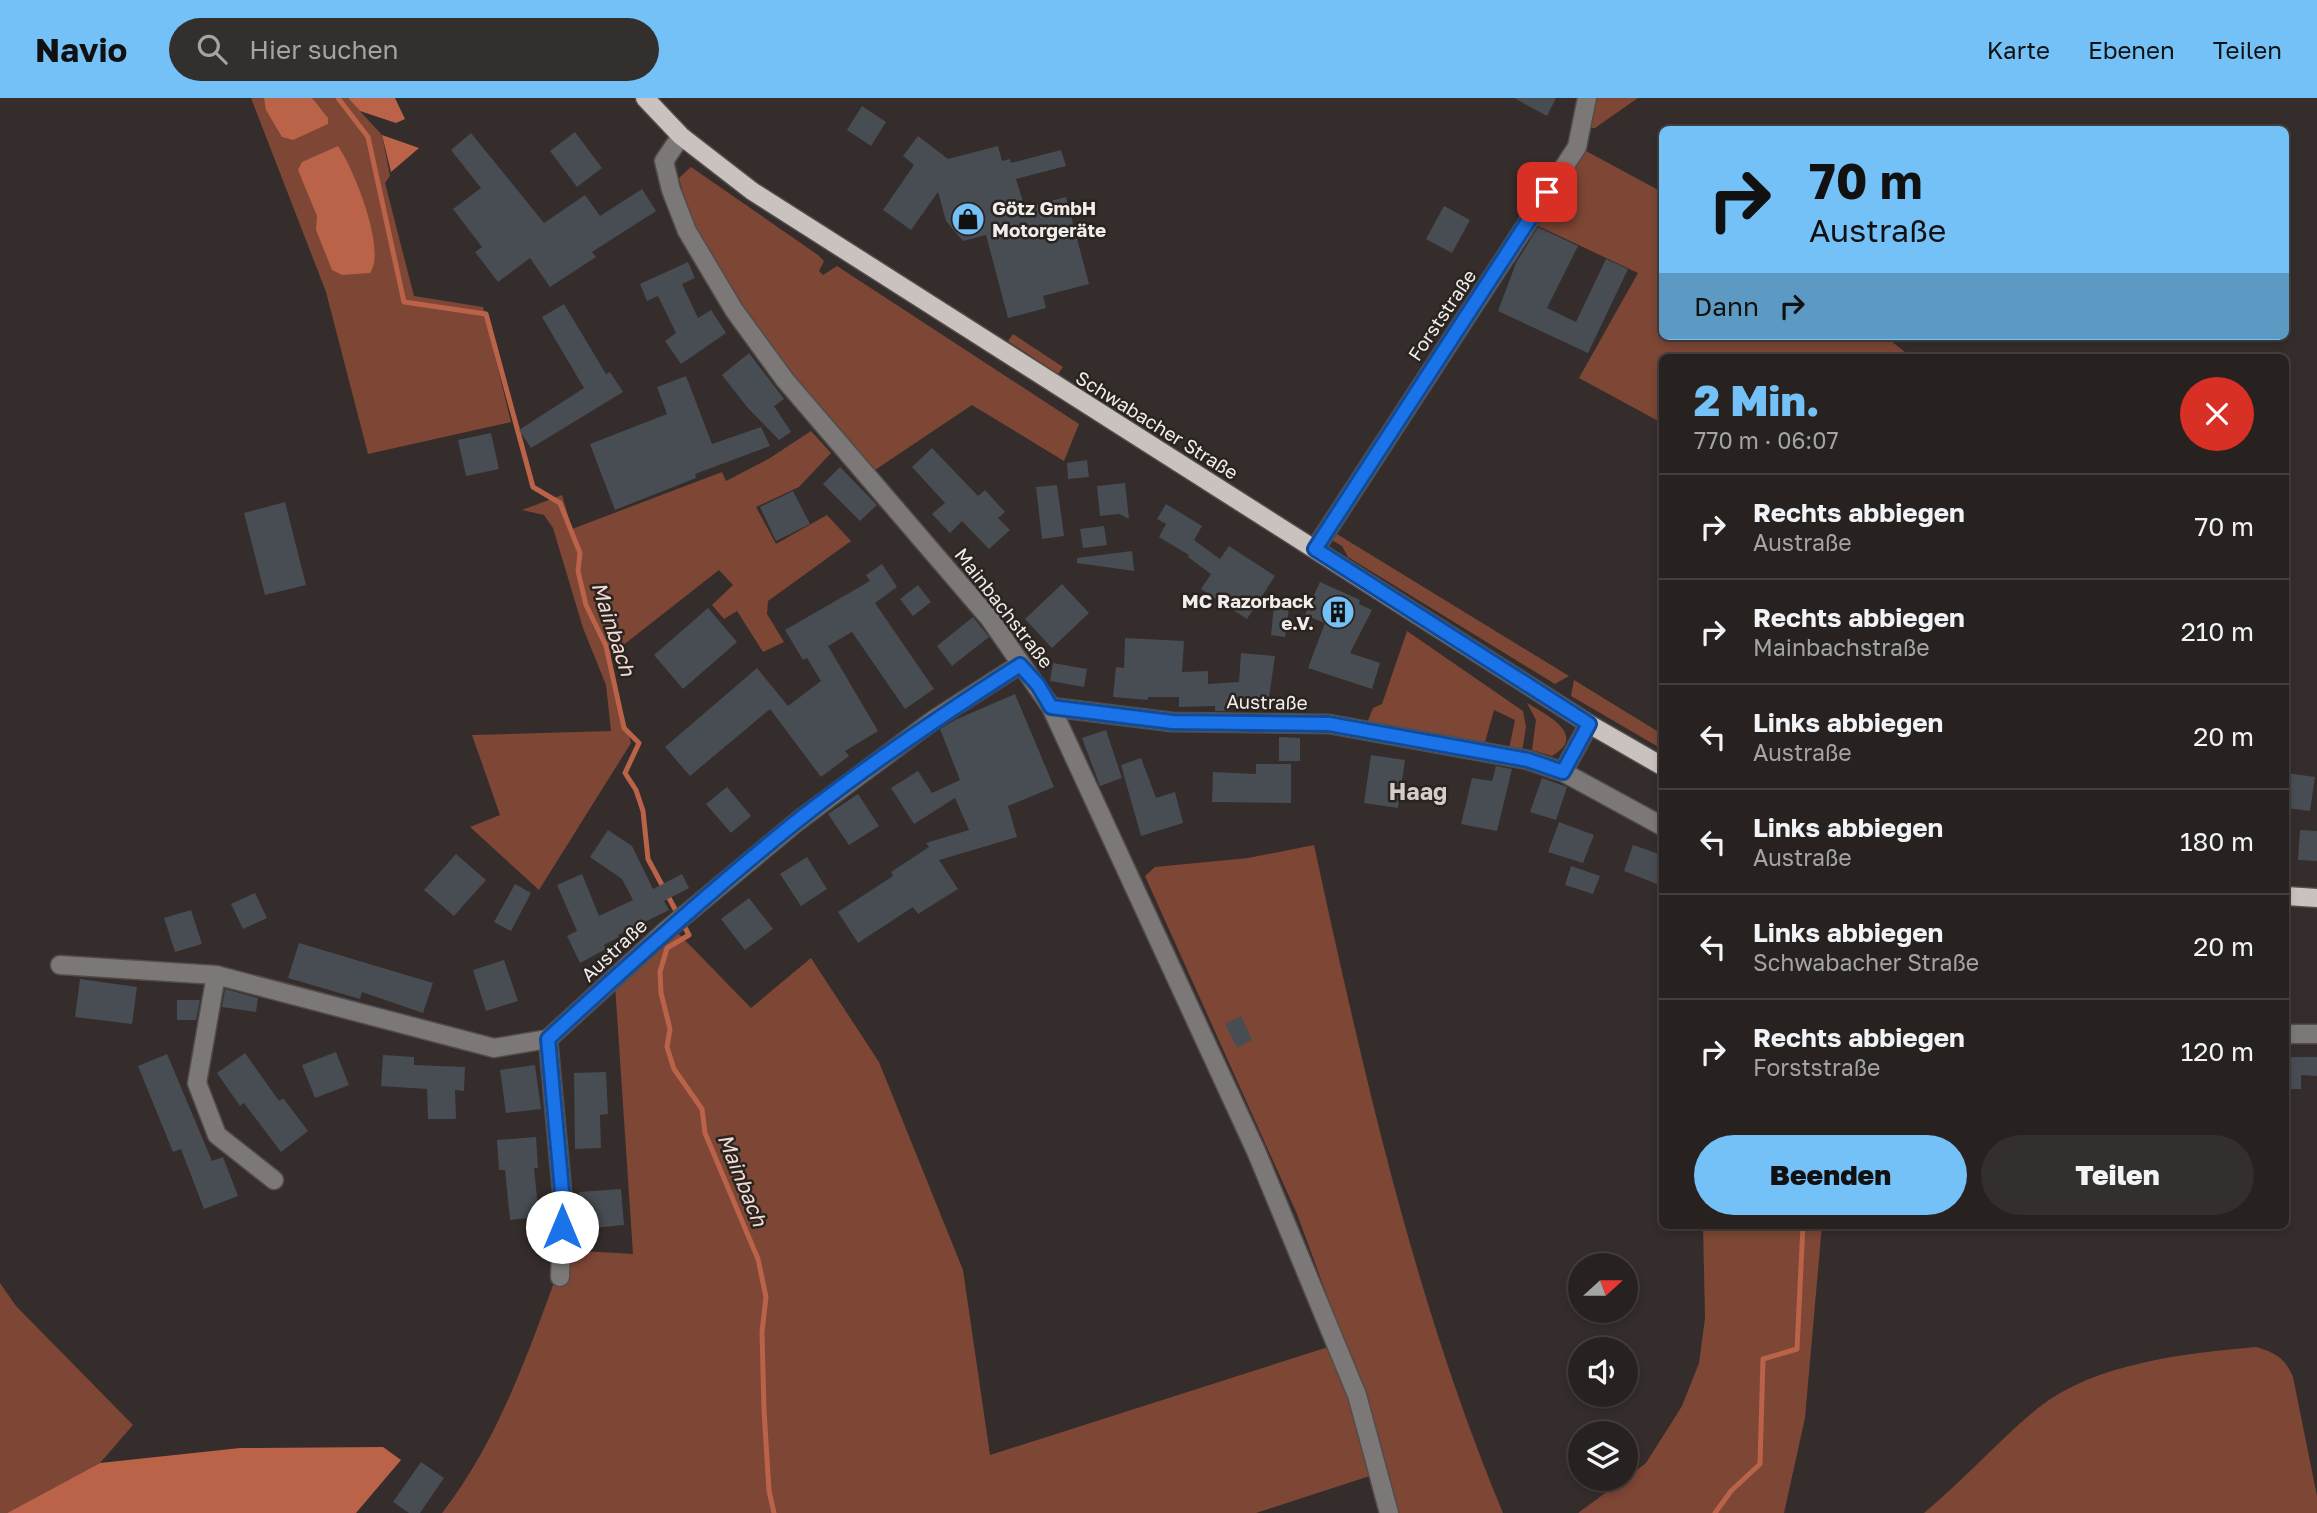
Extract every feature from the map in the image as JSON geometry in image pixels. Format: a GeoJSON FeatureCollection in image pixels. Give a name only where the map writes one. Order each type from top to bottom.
{"type":"FeatureCollection","features":[{"type":"Feature","properties":{"kind":"main road","name":"Schwabacher Straße"},"geometry":{"type":"LineString","coordinates":[[645,98],[681,136],[752,191],[1589,724],[1659,764]]}},
{"type":"Feature","properties":{"kind":"main road"},"geometry":{"type":"LineString","coordinates":[[2289,896],[2317,898]]}},
{"type":"Feature","properties":{"kind":"street","name":"Forststraße"},"geometry":{"type":"LineString","coordinates":[[1315,549],[1577,147],[1587,98]]}},
{"type":"Feature","properties":{"kind":"street","name":"Mainbachstraße"},"geometry":{"type":"LineString","coordinates":[[681,136],[664,161],[671,190],[687,231],[734,310],[785,380],[990,620],[1051,707],[1256,1151],[1357,1395],[1389,1513]]}},
{"type":"Feature","properties":{"kind":"street","name":"Austraße"},"geometry":{"type":"LineString","coordinates":[[548,1039],[668,929],[798,821],[935,719],[1020,665]]}},
{"type":"Feature","properties":{"kind":"street","name":"Austraße"},"geometry":{"type":"LineString","coordinates":[[1051,707],[1172,722],[1329,724],[1528,760],[1563,772],[1659,824]]}},
{"type":"Feature","properties":{"kind":"street"},"geometry":{"type":"LineString","coordinates":[[1563,772],[1589,724]]}},
{"type":"Feature","properties":{"kind":"street"},"geometry":{"type":"LineString","coordinates":[[60,965],[216,975],[494,1048],[548,1039],[563,1202],[560,1277]]}},
{"type":"Feature","properties":{"kind":"street"},"geometry":{"type":"LineString","coordinates":[[216,975],[197,1083],[217,1135],[274,1180]]}},
{"type":"Feature","properties":{"kind":"street"},"geometry":{"type":"LineString","coordinates":[[2289,1034],[2317,1034]]}},
{"type":"Feature","properties":{"kind":"shaded area"},"geometry":{"type":"Polygon","coordinates":[[[251,98],[348,98],[382,135],[390,176],[385,183],[414,296],[483,307],[511,422],[368,454],[326,292],[251,98]]]}},
{"type":"Feature","properties":{"kind":"shaded area"},"geometry":{"type":"Polygon","coordinates":[[[264,98],[312,98],[328,118],[328,124],[293,140],[282,137],[266,110],[264,98]]]}},
{"type":"Feature","properties":{"kind":"shaded area"},"geometry":{"type":"Polygon","coordinates":[[[348,98],[395,98],[405,119],[396,123],[360,111],[348,98]]]}},
{"type":"Feature","properties":{"kind":"shaded area"},"geometry":{"type":"Polygon","coordinates":[[[1591,98],[1638,98],[1595,128],[1587,128],[1591,98]]]}},
{"type":"Feature","properties":{"kind":"shaded area"},"geometry":{"type":"Polygon","coordinates":[[[382,135],[419,148],[391,172],[382,135]]]}},
{"type":"Feature","properties":{"kind":"shaded area"},"geometry":{"type":"Polygon","coordinates":[[[338,146],[352,171],[371,228],[374,262],[370,273],[342,275],[332,270],[316,230],[317,216],[298,170],[302,162],[338,146]]]}},
{"type":"Feature","properties":{"kind":"shaded area"},"geometry":{"type":"Polygon","coordinates":[[[1586,151],[1659,190],[1659,340],[1890,340],[1907,354],[1659,354],[1659,421],[1579,378],[1638,273],[1534,224],[1568,169],[1586,151]]]}},
{"type":"Feature","properties":{"kind":"shaded area"},"geometry":{"type":"Polygon","coordinates":[[[691,167],[818,255],[824,261],[819,271],[823,275],[837,266],[1079,424],[1064,461],[972,405],[872,472],[787,371],[734,297],[692,218],[679,178],[691,167]]]}},
{"type":"Feature","properties":{"kind":"shaded area"},"geometry":{"type":"Polygon","coordinates":[[[1013,334],[1063,367],[1058,374],[1008,341],[1013,334]]]}},
{"type":"Feature","properties":{"kind":"shaded area"},"geometry":{"type":"Polygon","coordinates":[[[811,431],[831,453],[799,487],[756,507],[776,544],[827,515],[851,541],[768,601],[767,614],[784,642],[763,652],[737,611],[724,619],[712,605],[733,585],[719,570],[608,657],[631,743],[539,890],[470,827],[500,815],[472,735],[611,731],[606,685],[583,628],[553,528],[544,515],[522,510],[562,495],[572,529],[722,472],[726,481],[770,458],[811,431]]]}},
{"type":"Feature","properties":{"kind":"shaded area"},"geometry":{"type":"Polygon","coordinates":[[[1332,531],[1569,676],[1555,684],[1348,557],[1342,546],[1323,535],[1332,531]]]}},
{"type":"Feature","properties":{"kind":"shaded area"},"geometry":{"type":"Polygon","coordinates":[[[1407,631],[1523,711],[1526,727],[1522,752],[1509,749],[1515,720],[1494,710],[1485,742],[1367,723],[1373,708],[1382,704],[1407,631]]]}},
{"type":"Feature","properties":{"kind":"shaded area"},"geometry":{"type":"Polygon","coordinates":[[[1574,680],[1659,732],[1659,747],[1571,696],[1574,680]]]}},
{"type":"Feature","properties":{"kind":"shaded area"},"geometry":{"type":"Polygon","coordinates":[[[1527,703],[1553,719],[1565,733],[1566,740],[1562,748],[1552,756],[1532,750],[1536,720],[1527,703]]]}},
{"type":"Feature","properties":{"kind":"shaded area"},"geometry":{"type":"Polygon","coordinates":[[[1314,845],[1372,1099],[1417,1267],[1471,1432],[1503,1513],[1395,1513],[1385,1471],[1256,1513],[442,1513],[482,1452],[499,1420],[528,1353],[566,1250],[633,1254],[615,985],[677,932],[751,1008],[811,958],[879,1062],[963,1270],[990,1455],[1344,1342],[1297,1214],[1145,876],[1155,867],[1248,858],[1314,845]]]}},
{"type":"Feature","properties":{"kind":"shaded area"},"geometry":{"type":"Polygon","coordinates":[[[1703,1229],[1822,1229],[1805,1418],[1784,1513],[1578,1513],[1608,1491],[1638,1491],[1638,1469],[1646,1463],[1682,1406],[1699,1363],[1705,1318],[1703,1229]]]}},
{"type":"Feature","properties":{"kind":"shaded area"},"geometry":{"type":"Polygon","coordinates":[[[0,1283],[16,1306],[133,1425],[100,1463],[7,1513],[0,1513],[0,1283]]]}},
{"type":"Feature","properties":{"kind":"shaded area"},"geometry":{"type":"Polygon","coordinates":[[[2256,1347],[2279,1357],[2293,1377],[2317,1496],[2317,1513],[1924,1513],[2038,1408],[2086,1380],[2171,1357],[2256,1347]]]}},
{"type":"Feature","properties":{"kind":"shaded area"},"geometry":{"type":"Polygon","coordinates":[[[383,1447],[401,1460],[356,1513],[7,1513],[100,1463],[240,1448],[383,1447]]]}},
{"type":"Feature","properties":{"kind":"building"},"geometry":{"type":"Polygon","coordinates":[[[1514,98],[1556,98],[1547,116],[1514,98]]]}},
{"type":"Feature","properties":{"kind":"building"},"geometry":{"type":"Polygon","coordinates":[[[862,106],[886,122],[871,146],[847,130],[862,106]]]}},
{"type":"Feature","properties":{"kind":"building"},"geometry":{"type":"Polygon","coordinates":[[[575,132],[602,168],[577,187],[550,151],[575,132]]]}},
{"type":"Feature","properties":{"kind":"building"},"geometry":{"type":"Polygon","coordinates":[[[471,133],[544,223],[585,195],[600,216],[642,189],[656,211],[592,252],[596,257],[550,287],[530,258],[498,282],[475,252],[482,247],[453,209],[481,188],[451,150],[471,133]]]}},
{"type":"Feature","properties":{"kind":"building"},"geometry":{"type":"Polygon","coordinates":[[[918,136],[948,159],[998,146],[1002,161],[1010,159],[1011,163],[1061,150],[1066,166],[1016,179],[1025,208],[1066,197],[1089,284],[1043,296],[1046,308],[1008,318],[986,235],[963,241],[946,221],[938,192],[911,230],[883,210],[914,165],[903,156],[918,136]]]}},
{"type":"Feature","properties":{"kind":"building"},"geometry":{"type":"Polygon","coordinates":[[[1444,206],[1470,220],[1452,253],[1426,239],[1444,206]]]}},
{"type":"Feature","properties":{"kind":"building"},"geometry":{"type":"Polygon","coordinates":[[[1538,227],[1578,246],[1547,308],[1576,322],[1606,259],[1628,269],[1588,353],[1498,311],[1516,263],[1538,227]]]}},
{"type":"Feature","properties":{"kind":"building"},"geometry":{"type":"Polygon","coordinates":[[[688,262],[695,278],[682,284],[698,318],[711,310],[726,333],[681,364],[665,341],[676,333],[658,296],[647,301],[640,284],[688,262]]]}},
{"type":"Feature","properties":{"kind":"building"},"geometry":{"type":"Polygon","coordinates":[[[564,304],[606,374],[610,372],[623,392],[531,448],[519,430],[584,388],[542,317],[564,304]]]}},
{"type":"Feature","properties":{"kind":"building"},"geometry":{"type":"Polygon","coordinates":[[[749,353],[784,399],[774,406],[791,432],[779,440],[747,407],[722,375],[749,353]]]}},
{"type":"Feature","properties":{"kind":"building"},"geometry":{"type":"Polygon","coordinates":[[[686,376],[712,444],[761,427],[770,446],[695,474],[696,478],[615,510],[590,444],[667,414],[657,387],[686,376]]]}},
{"type":"Feature","properties":{"kind":"building"},"geometry":{"type":"Polygon","coordinates":[[[491,433],[499,469],[466,476],[458,440],[491,433]]]}},
{"type":"Feature","properties":{"kind":"building"},"geometry":{"type":"Polygon","coordinates":[[[932,448],[978,496],[985,490],[1005,512],[998,518],[1010,530],[989,549],[962,521],[950,533],[932,514],[945,503],[912,467],[932,448]]]}},
{"type":"Feature","properties":{"kind":"building"},"geometry":{"type":"Polygon","coordinates":[[[1087,460],[1089,477],[1068,479],[1067,463],[1087,460]]]}},
{"type":"Feature","properties":{"kind":"building"},"geometry":{"type":"Polygon","coordinates":[[[840,467],[877,505],[860,521],[823,484],[840,467]]]}},
{"type":"Feature","properties":{"kind":"building"},"geometry":{"type":"Polygon","coordinates":[[[1125,483],[1129,519],[1119,514],[1100,516],[1097,486],[1125,483]]]}},
{"type":"Feature","properties":{"kind":"building"},"geometry":{"type":"Polygon","coordinates":[[[1057,485],[1064,536],[1042,539],[1036,487],[1057,485]]]}},
{"type":"Feature","properties":{"kind":"building"},"geometry":{"type":"Polygon","coordinates":[[[793,491],[810,524],[776,541],[760,507],[793,491]]]}},
{"type":"Feature","properties":{"kind":"building"},"geometry":{"type":"Polygon","coordinates":[[[285,502],[306,585],[265,595],[244,513],[285,502]]]}},
{"type":"Feature","properties":{"kind":"building"},"geometry":{"type":"Polygon","coordinates":[[[1166,504],[1202,526],[1194,540],[1220,559],[1229,546],[1275,576],[1247,619],[1201,589],[1211,574],[1188,557],[1189,555],[1159,537],[1166,524],[1157,519],[1166,504]]]}},
{"type":"Feature","properties":{"kind":"building"},"geometry":{"type":"Polygon","coordinates":[[[1104,526],[1107,545],[1083,548],[1080,529],[1104,526]]]}},
{"type":"Feature","properties":{"kind":"building"},"geometry":{"type":"Polygon","coordinates":[[[1132,551],[1134,571],[1077,563],[1077,558],[1132,551]]]}},
{"type":"Feature","properties":{"kind":"building"},"geometry":{"type":"Polygon","coordinates":[[[882,564],[897,587],[875,603],[934,689],[905,709],[852,632],[828,646],[878,731],[845,751],[849,756],[821,777],[770,709],[690,776],[665,747],[757,668],[788,706],[821,681],[807,658],[803,660],[785,630],[870,581],[866,575],[882,564]]]}},
{"type":"Feature","properties":{"kind":"building"},"geometry":{"type":"Polygon","coordinates":[[[1320,582],[1360,600],[1359,604],[1372,610],[1350,653],[1380,663],[1372,689],[1308,668],[1325,623],[1305,615],[1320,582]]]}},
{"type":"Feature","properties":{"kind":"building"},"geometry":{"type":"Polygon","coordinates":[[[1062,584],[1089,613],[1052,648],[1025,619],[1062,584]]]}},
{"type":"Feature","properties":{"kind":"building"},"geometry":{"type":"Polygon","coordinates":[[[918,585],[931,602],[913,616],[900,599],[918,585]]]}},
{"type":"Feature","properties":{"kind":"building"},"geometry":{"type":"Polygon","coordinates":[[[1274,606],[1289,608],[1285,637],[1271,635],[1274,606]]]}},
{"type":"Feature","properties":{"kind":"building"},"geometry":{"type":"Polygon","coordinates":[[[708,608],[737,642],[683,689],[654,655],[708,608]]]}},
{"type":"Feature","properties":{"kind":"building"},"geometry":{"type":"Polygon","coordinates":[[[973,617],[989,637],[952,666],[937,646],[973,617]]]}},
{"type":"Feature","properties":{"kind":"building"},"geometry":{"type":"Polygon","coordinates":[[[1125,638],[1184,641],[1182,672],[1208,671],[1208,684],[1239,682],[1241,653],[1275,656],[1268,704],[1230,698],[1230,711],[1215,711],[1215,706],[1179,707],[1179,697],[1148,697],[1148,700],[1113,697],[1116,667],[1124,668],[1125,638]]]}},
{"type":"Feature","properties":{"kind":"building"},"geometry":{"type":"Polygon","coordinates":[[[1053,663],[1087,669],[1084,687],[1050,681],[1053,663]]]}},
{"type":"Feature","properties":{"kind":"building"},"geometry":{"type":"Polygon","coordinates":[[[1015,694],[1054,787],[1008,806],[1017,837],[939,860],[958,889],[918,914],[913,907],[858,943],[838,912],[893,876],[891,872],[929,847],[926,843],[969,830],[955,798],[914,824],[891,788],[918,771],[932,793],[960,780],[940,729],[1015,694]]]}},
{"type":"Feature","properties":{"kind":"building"},"geometry":{"type":"Polygon","coordinates":[[[1106,730],[1122,778],[1100,786],[1082,738],[1106,730]]]}},
{"type":"Feature","properties":{"kind":"building"},"geometry":{"type":"Polygon","coordinates":[[[1279,737],[1300,738],[1300,761],[1279,761],[1279,737]]]}},
{"type":"Feature","properties":{"kind":"building"},"geometry":{"type":"Polygon","coordinates":[[[1371,755],[1405,760],[1398,808],[1364,803],[1371,755]]]}},
{"type":"Feature","properties":{"kind":"building"},"geometry":{"type":"Polygon","coordinates":[[[1141,758],[1156,798],[1175,792],[1183,823],[1141,836],[1121,765],[1141,758]]]}},
{"type":"Feature","properties":{"kind":"building"},"geometry":{"type":"Polygon","coordinates":[[[1256,764],[1291,764],[1291,803],[1212,802],[1213,772],[1256,774],[1256,764]]]}},
{"type":"Feature","properties":{"kind":"building"},"geometry":{"type":"Polygon","coordinates":[[[1496,766],[1512,769],[1497,831],[1461,824],[1472,778],[1492,781],[1496,766]]]}},
{"type":"Feature","properties":{"kind":"building"},"geometry":{"type":"Polygon","coordinates":[[[2289,773],[2315,777],[2310,811],[2289,808],[2289,773]]]}},
{"type":"Feature","properties":{"kind":"building"},"geometry":{"type":"Polygon","coordinates":[[[1542,778],[1567,787],[1556,820],[1530,812],[1542,778]]]}},
{"type":"Feature","properties":{"kind":"building"},"geometry":{"type":"Polygon","coordinates":[[[727,787],[751,816],[731,833],[706,804],[727,787]]]}},
{"type":"Feature","properties":{"kind":"building"},"geometry":{"type":"Polygon","coordinates":[[[858,794],[879,826],[849,845],[828,814],[858,794]]]}},
{"type":"Feature","properties":{"kind":"building"},"geometry":{"type":"Polygon","coordinates":[[[1559,822],[1594,835],[1583,863],[1548,852],[1559,822]]]}},
{"type":"Feature","properties":{"kind":"building"},"geometry":{"type":"Polygon","coordinates":[[[608,830],[632,846],[653,889],[682,874],[689,888],[664,901],[669,910],[618,935],[619,937],[604,945],[606,949],[580,963],[567,936],[577,931],[557,885],[582,874],[599,916],[633,900],[622,879],[590,857],[608,830]]]}},
{"type":"Feature","properties":{"kind":"building"},"geometry":{"type":"Polygon","coordinates":[[[2300,830],[2317,831],[2317,861],[2298,860],[2300,830]]]}},
{"type":"Feature","properties":{"kind":"building"},"geometry":{"type":"Polygon","coordinates":[[[1633,845],[1659,854],[1659,885],[1624,871],[1633,845]]]}},
{"type":"Feature","properties":{"kind":"building"},"geometry":{"type":"Polygon","coordinates":[[[456,854],[486,880],[454,916],[424,890],[456,854]]]}},
{"type":"Feature","properties":{"kind":"building"},"geometry":{"type":"Polygon","coordinates":[[[807,857],[827,889],[801,906],[780,874],[807,857]]]}},
{"type":"Feature","properties":{"kind":"building"},"geometry":{"type":"Polygon","coordinates":[[[1571,866],[1600,876],[1593,894],[1565,885],[1571,866]]]}},
{"type":"Feature","properties":{"kind":"building"},"geometry":{"type":"Polygon","coordinates":[[[515,884],[531,893],[511,931],[494,922],[515,884]]]}},
{"type":"Feature","properties":{"kind":"building"},"geometry":{"type":"Polygon","coordinates":[[[255,893],[267,918],[243,929],[231,904],[255,893]]]}},
{"type":"Feature","properties":{"kind":"building"},"geometry":{"type":"Polygon","coordinates":[[[749,898],[773,929],[745,950],[721,919],[749,898]]]}},
{"type":"Feature","properties":{"kind":"building"},"geometry":{"type":"Polygon","coordinates":[[[191,910],[202,944],[175,952],[164,918],[191,910]]]}},
{"type":"Feature","properties":{"kind":"building"},"geometry":{"type":"Polygon","coordinates":[[[299,943],[433,983],[423,1013],[362,992],[360,999],[288,978],[299,943]]]}},
{"type":"Feature","properties":{"kind":"building"},"geometry":{"type":"Polygon","coordinates":[[[504,960],[518,1001],[486,1011],[473,970],[504,960]]]}},
{"type":"Feature","properties":{"kind":"building"},"geometry":{"type":"Polygon","coordinates":[[[80,979],[137,987],[132,1024],[75,1017],[80,979]]]}},
{"type":"Feature","properties":{"kind":"building"},"geometry":{"type":"Polygon","coordinates":[[[225,989],[258,998],[256,1012],[222,1007],[225,989]]]}},
{"type":"Feature","properties":{"kind":"building"},"geometry":{"type":"Polygon","coordinates":[[[177,1000],[200,1000],[196,1020],[177,1020],[177,1000]]]}},
{"type":"Feature","properties":{"kind":"building"},"geometry":{"type":"Polygon","coordinates":[[[1241,1016],[1252,1040],[1237,1048],[1225,1024],[1241,1016]]]}},
{"type":"Feature","properties":{"kind":"building"},"geometry":{"type":"Polygon","coordinates":[[[336,1052],[349,1085],[315,1098],[302,1065],[336,1052]]]}},
{"type":"Feature","properties":{"kind":"building"},"geometry":{"type":"Polygon","coordinates":[[[245,1053],[279,1101],[283,1098],[308,1131],[281,1152],[244,1103],[240,1106],[217,1073],[245,1053]]]}},
{"type":"Feature","properties":{"kind":"building"},"geometry":{"type":"Polygon","coordinates":[[[167,1054],[212,1161],[223,1157],[238,1196],[204,1209],[181,1149],[173,1152],[138,1066],[167,1054]]]}},
{"type":"Feature","properties":{"kind":"building"},"geometry":{"type":"Polygon","coordinates":[[[383,1055],[414,1057],[414,1065],[465,1067],[464,1091],[455,1090],[456,1119],[428,1119],[427,1089],[381,1086],[383,1055]]]}},
{"type":"Feature","properties":{"kind":"building"},"geometry":{"type":"Polygon","coordinates":[[[2289,1057],[2317,1057],[2317,1076],[2301,1075],[2301,1089],[2289,1089],[2289,1057]]]}},
{"type":"Feature","properties":{"kind":"building"},"geometry":{"type":"Polygon","coordinates":[[[535,1065],[541,1109],[506,1113],[500,1070],[535,1065]]]}},
{"type":"Feature","properties":{"kind":"building"},"geometry":{"type":"Polygon","coordinates":[[[606,1072],[608,1114],[600,1115],[601,1148],[575,1149],[574,1073],[606,1072]]]}},
{"type":"Feature","properties":{"kind":"building"},"geometry":{"type":"Polygon","coordinates":[[[536,1137],[538,1168],[534,1168],[539,1217],[510,1220],[505,1170],[499,1170],[497,1140],[536,1137]]]}},
{"type":"Feature","properties":{"kind":"building"},"geometry":{"type":"Polygon","coordinates":[[[621,1189],[624,1225],[582,1229],[579,1192],[621,1189]]]}},
{"type":"Feature","properties":{"kind":"building"},"geometry":{"type":"Polygon","coordinates":[[[421,1462],[444,1478],[420,1513],[409,1513],[393,1502],[421,1462]]]}},
{"type":"Feature","properties":{"kind":"waterway","name":"Mainbach"},"geometry":{"type":"LineString","coordinates":[[338,98],[368,137],[404,302],[486,314],[533,487],[560,503],[580,553],[578,571],[586,605],[606,646],[624,728],[639,743],[625,773],[636,790],[643,811],[648,859],[689,935],[667,948],[660,972],[661,993],[670,1029],[667,1047],[674,1069],[702,1109],[705,1133],[758,1259],[766,1297],[762,1332],[764,1410],[769,1491],[774,1513]]}},
{"type":"Feature","properties":{"kind":"waterway"},"geometry":{"type":"LineString","coordinates":[[1715,1513],[1731,1491],[1760,1464],[1763,1359],[1797,1349],[1803,1229]]}},
{"type":"Feature","properties":{"kind":"place","name":"Götz GmbH Motorgeräte"},"geometry":{"type":"Point","coordinates":[968,219]}},
{"type":"Feature","properties":{"kind":"place","name":"MC Razorback e.V."},"geometry":{"type":"Point","coordinates":[1338,612]}},
{"type":"Feature","properties":{"kind":"district","name":"Haag"},"geometry":{"type":"Point","coordinates":[1418,792]}},
{"type":"Feature","properties":{"kind":"route"},"geometry":{"type":"LineString","coordinates":[[562,1227],[563,1202],[548,1039],[668,929],[798,821],[935,719],[1020,665],[1038,685],[1051,707],[1113,717],[1172,722],[1329,724],[1528,760],[1563,772],[1589,724],[1315,549],[1335,513],[1547,192]]}}]}
